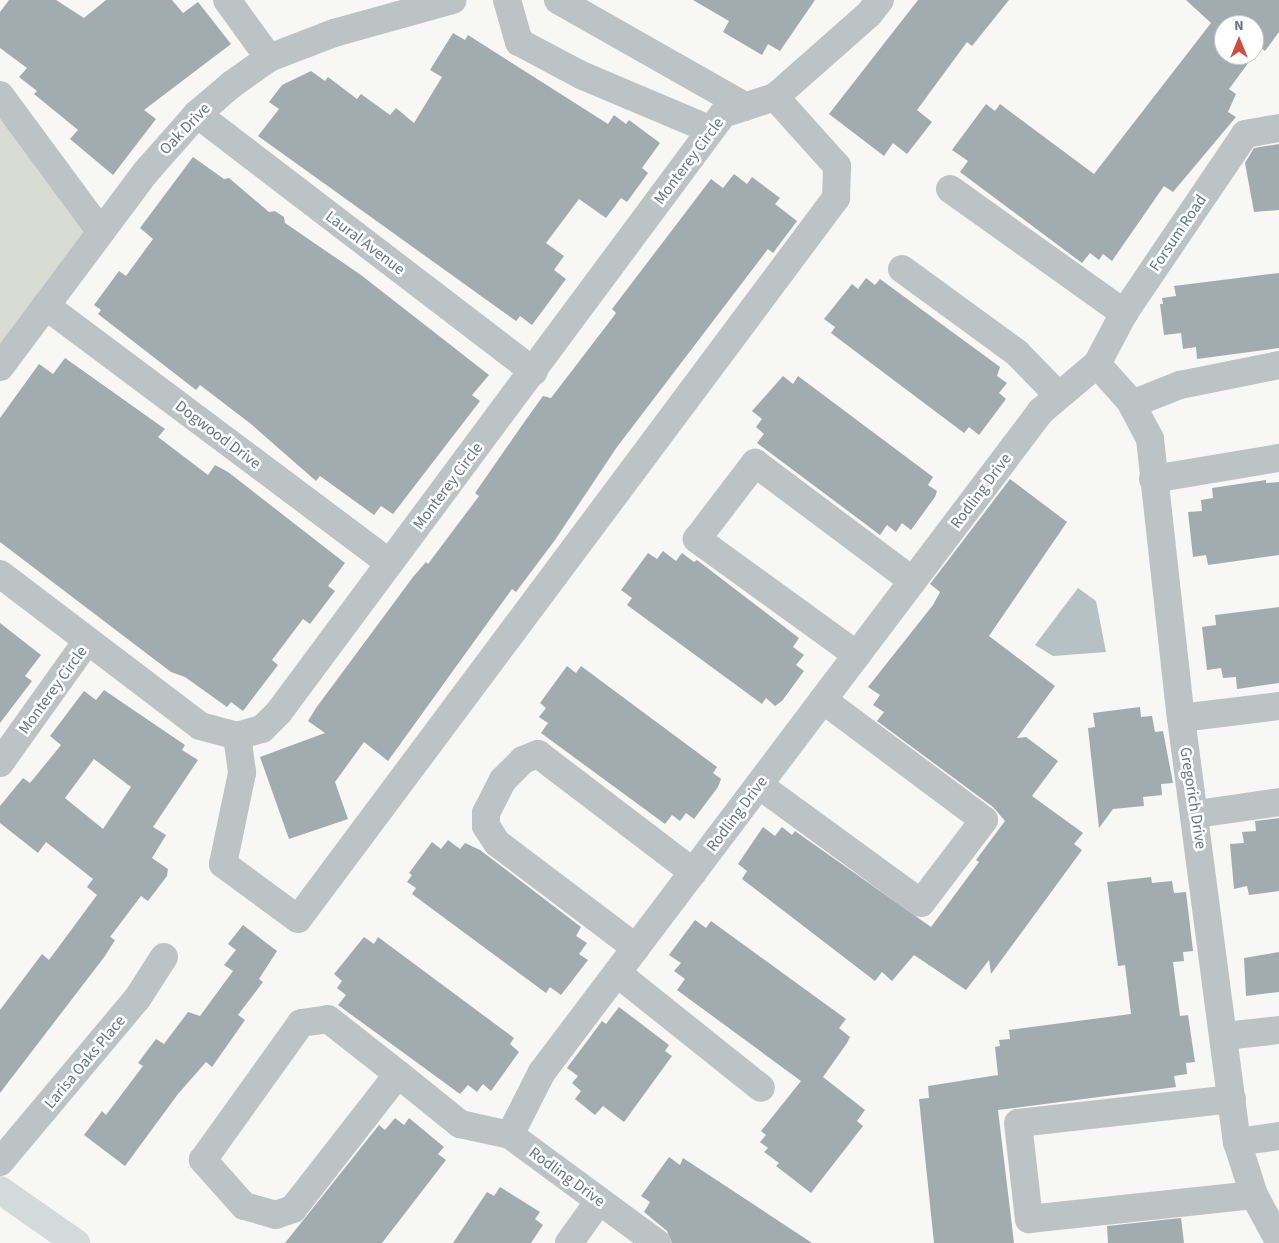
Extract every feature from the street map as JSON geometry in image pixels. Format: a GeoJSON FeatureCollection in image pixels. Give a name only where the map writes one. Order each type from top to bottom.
{"type":"FeatureCollection","features":[{"type":"Feature","properties":{"kind":"main road"},"geometry":{"type":"LineString","coordinates":[[0,1190],[76,1243]]}},
{"type":"Feature","properties":{"kind":"street"},"geometry":{"type":"LineString","coordinates":[[227,0],[269,58]]}},
{"type":"Feature","properties":{"kind":"street","name":"Oak Drive"},"geometry":{"type":"LineString","coordinates":[[0,367],[145,173],[197,114],[269,58],[334,33],[453,0]]}},
{"type":"Feature","properties":{"kind":"street"},"geometry":{"type":"LineString","coordinates":[[507,0],[519,42],[581,75],[711,130]]}},
{"type":"Feature","properties":{"kind":"street"},"geometry":{"type":"LineString","coordinates":[[558,0],[746,107]]}},
{"type":"Feature","properties":{"kind":"street","name":"Monterey Circle"},"geometry":{"type":"LineString","coordinates":[[0,763],[87,642],[200,726],[237,736],[262,729],[280,712],[389,563],[534,372],[723,114],[775,97],[869,14],[880,0]]}},
{"type":"Feature","properties":{"kind":"street"},"geometry":{"type":"LineString","coordinates":[[0,95],[101,232]]}},
{"type":"Feature","properties":{"kind":"street"},"geometry":{"type":"LineString","coordinates":[[237,736],[242,773],[223,864],[298,918],[836,198],[837,166],[775,97]]}},
{"type":"Feature","properties":{"kind":"street","name":"Laural Avenue"},"geometry":{"type":"LineString","coordinates":[[197,114],[534,372]]}},
{"type":"Feature","properties":{"kind":"street","name":"Forsum Road"},"geometry":{"type":"LineString","coordinates":[[1097,364],[1124,313],[1245,134],[1279,128]]}},
{"type":"Feature","properties":{"kind":"street"},"geometry":{"type":"LineString","coordinates":[[950,189],[1124,313]]}},
{"type":"Feature","properties":{"kind":"street"},"geometry":{"type":"LineString","coordinates":[[902,268],[1017,354],[1058,395]]}},
{"type":"Feature","properties":{"kind":"street","name":"Dogwood Drive"},"geometry":{"type":"LineString","coordinates":[[46,306],[389,563]]}},
{"type":"Feature","properties":{"kind":"street","name":"Rodling Drive"},"geometry":{"type":"LineString","coordinates":[[658,1243],[510,1135],[542,1072],[1042,411],[1058,395],[1097,364]]}},
{"type":"Feature","properties":{"kind":"street","name":"Gregorich Drive"},"geometry":{"type":"LineString","coordinates":[[1097,364],[1132,404],[1150,440],[1181,718],[1197,814],[1237,1142],[1254,1195],[1279,1241]]}},
{"type":"Feature","properties":{"kind":"street"},"geometry":{"type":"LineString","coordinates":[[1132,404],[1180,385],[1279,365]]}},
{"type":"Feature","properties":{"kind":"street"},"geometry":{"type":"LineString","coordinates":[[1153,479],[1279,458]]}},
{"type":"Feature","properties":{"kind":"street"},"geometry":{"type":"LineString","coordinates":[[857,656],[696,539],[755,463],[913,581]]}},
{"type":"Feature","properties":{"kind":"street"},"geometry":{"type":"LineString","coordinates":[[0,574],[87,642]]}},
{"type":"Feature","properties":{"kind":"street"},"geometry":{"type":"LineString","coordinates":[[759,785],[921,902],[984,820],[823,700]]}},
{"type":"Feature","properties":{"kind":"street"},"geometry":{"type":"LineString","coordinates":[[1181,718],[1279,706]]}},
{"type":"Feature","properties":{"kind":"street"},"geometry":{"type":"LineString","coordinates":[[636,948],[497,844],[486,826],[486,813],[503,780],[523,760],[538,754],[693,872]]}},
{"type":"Feature","properties":{"kind":"street"},"geometry":{"type":"LineString","coordinates":[[1197,814],[1279,802]]}},
{"type":"Feature","properties":{"kind":"street","name":"Larisa Oaks Place"},"geometry":{"type":"LineString","coordinates":[[0,1162],[138,999],[164,957]]}},
{"type":"Feature","properties":{"kind":"street"},"geometry":{"type":"LineString","coordinates":[[617,974],[761,1088]]}},
{"type":"Feature","properties":{"kind":"street"},"geometry":{"type":"LineString","coordinates":[[398,1074],[293,1209],[276,1215],[244,1206],[203,1160],[301,1023],[328,1019],[398,1074],[460,1124],[510,1135]]}},
{"type":"Feature","properties":{"kind":"street"},"geometry":{"type":"LineString","coordinates":[[1225,1036],[1279,1030]]}},
{"type":"Feature","properties":{"kind":"street"},"geometry":{"type":"LineString","coordinates":[[1232,1099],[1018,1123],[1029,1219],[1254,1195]]}},
{"type":"Feature","properties":{"kind":"street"},"geometry":{"type":"LineString","coordinates":[[1237,1142],[1279,1136]]}},
{"type":"Feature","properties":{"kind":"street"},"geometry":{"type":"LineString","coordinates":[[569,1243],[599,1201]]}},
{"type":"Feature","properties":{"kind":"shaded area"},"geometry":{"type":"Polygon","coordinates":[[[0,113],[92,244],[0,359],[0,113]]]}},
{"type":"Feature","properties":{"kind":"shaded area"},"geometry":{"type":"Polygon","coordinates":[[[1078,588],[1096,601],[1106,652],[1053,656],[1035,645],[1078,588]]]}},
{"type":"Feature","properties":{"kind":"building"},"geometry":{"type":"Polygon","coordinates":[[[9,0],[56,0],[84,18],[106,0],[172,0],[183,13],[198,2],[231,44],[144,110],[156,119],[113,175],[70,139],[78,130],[34,94],[37,91],[19,77],[27,68],[0,48],[0,12],[9,0]]]}},
{"type":"Feature","properties":{"kind":"building"},"geometry":{"type":"Polygon","coordinates":[[[693,0],[815,0],[780,51],[768,44],[762,55],[723,32],[729,21],[693,0]]]}},
{"type":"Feature","properties":{"kind":"building"},"geometry":{"type":"Polygon","coordinates":[[[918,0],[1009,0],[972,46],[967,42],[917,110],[932,122],[907,154],[893,143],[884,156],[829,114],[918,0]]]}},
{"type":"Feature","properties":{"kind":"building"},"geometry":{"type":"Polygon","coordinates":[[[1186,0],[1279,0],[1279,32],[1265,51],[1264,15],[1214,15],[1214,65],[1247,65],[1229,89],[1236,94],[1228,112],[1236,117],[1173,192],[1164,186],[1112,261],[1103,254],[1099,260],[1090,253],[1082,263],[960,172],[968,161],[952,150],[986,104],[995,111],[1000,104],[1094,174],[1211,23],[1186,0]]]}},
{"type":"Feature","properties":{"kind":"building"},"geometry":{"type":"Polygon","coordinates":[[[453,33],[465,40],[468,35],[608,124],[614,115],[626,124],[629,120],[660,143],[642,168],[648,173],[627,202],[621,198],[606,218],[579,199],[546,243],[564,256],[554,270],[566,279],[532,325],[520,316],[516,321],[258,136],[279,109],[269,102],[282,85],[311,71],[325,81],[328,77],[357,99],[361,94],[390,115],[396,108],[414,123],[442,77],[430,70],[453,33]]]}},
{"type":"Feature","properties":{"kind":"building"},"geometry":{"type":"Polygon","coordinates":[[[1279,144],[1279,210],[1254,212],[1245,163],[1254,148],[1279,144]]]}},
{"type":"Feature","properties":{"kind":"building"},"geometry":{"type":"Polygon","coordinates":[[[193,157],[224,179],[229,178],[269,212],[275,211],[284,217],[285,223],[361,275],[489,375],[472,395],[480,401],[393,514],[381,506],[374,515],[320,476],[316,481],[251,424],[200,385],[196,390],[98,314],[101,310],[94,305],[119,271],[126,276],[153,239],[140,228],[193,157]]]}},
{"type":"Feature","properties":{"kind":"building"},"geometry":{"type":"Polygon","coordinates":[[[734,174],[747,184],[752,177],[780,198],[775,204],[797,221],[773,253],[768,249],[617,447],[555,540],[516,592],[512,589],[388,761],[364,742],[335,782],[348,819],[289,839],[260,757],[325,733],[308,721],[316,708],[413,577],[426,562],[428,564],[479,496],[475,493],[543,396],[551,398],[616,313],[612,309],[711,179],[723,188],[734,174]]]}},
{"type":"Feature","properties":{"kind":"building"},"geometry":{"type":"Polygon","coordinates":[[[1279,273],[1279,348],[1197,359],[1196,347],[1183,349],[1181,333],[1164,335],[1160,304],[1163,304],[1162,298],[1176,296],[1174,286],[1279,273]]]}},
{"type":"Feature","properties":{"kind":"building"},"geometry":{"type":"Polygon","coordinates":[[[866,278],[875,285],[880,279],[1000,367],[997,376],[1007,383],[999,393],[1006,399],[979,435],[969,427],[964,433],[831,333],[835,327],[824,319],[852,284],[858,289],[866,278]]]}},
{"type":"Feature","properties":{"kind":"building"},"geometry":{"type":"Polygon","coordinates":[[[65,358],[165,429],[158,437],[208,475],[215,465],[228,472],[345,563],[328,586],[335,591],[310,624],[303,619],[272,660],[278,665],[243,711],[231,702],[227,707],[185,677],[171,672],[0,542],[0,418],[39,364],[53,374],[65,358]]]}},
{"type":"Feature","properties":{"kind":"building"},"geometry":{"type":"Polygon","coordinates":[[[783,376],[793,384],[798,376],[933,477],[928,485],[937,491],[935,497],[911,530],[902,523],[896,532],[887,525],[880,535],[757,443],[764,434],[756,427],[762,419],[752,411],[783,376]]]}},
{"type":"Feature","properties":{"kind":"building"},"geometry":{"type":"Polygon","coordinates":[[[1010,479],[1067,522],[989,636],[1055,686],[1017,738],[1026,737],[1058,761],[1032,796],[1083,833],[1074,844],[1082,850],[991,974],[989,960],[966,990],[914,955],[892,981],[882,972],[875,981],[742,879],[747,871],[738,864],[763,827],[775,836],[782,827],[792,835],[795,831],[931,927],[979,862],[976,860],[1005,821],[993,807],[877,721],[884,712],[873,705],[880,695],[868,687],[933,605],[940,592],[930,584],[1010,479]]]}},
{"type":"Feature","properties":{"kind":"building"},"geometry":{"type":"Polygon","coordinates":[[[1266,480],[1266,483],[1279,482],[1279,555],[1208,565],[1206,555],[1193,557],[1188,512],[1202,511],[1201,500],[1213,498],[1212,488],[1266,480]]]}},
{"type":"Feature","properties":{"kind":"building"},"geometry":{"type":"Polygon","coordinates":[[[663,551],[676,561],[682,553],[694,562],[697,560],[799,638],[793,647],[804,655],[796,665],[804,671],[782,701],[775,706],[766,698],[762,704],[627,605],[632,598],[621,590],[648,553],[657,559],[663,551]]]}},
{"type":"Feature","properties":{"kind":"building"},"geometry":{"type":"Polygon","coordinates":[[[1279,607],[1279,683],[1237,689],[1236,677],[1223,678],[1221,668],[1207,670],[1202,627],[1216,625],[1215,615],[1279,607]]]}},
{"type":"Feature","properties":{"kind":"building"},"geometry":{"type":"Polygon","coordinates":[[[0,623],[41,655],[25,676],[32,681],[0,723],[0,623]]]}},
{"type":"Feature","properties":{"kind":"building"},"geometry":{"type":"Polygon","coordinates":[[[567,666],[576,673],[581,666],[717,767],[713,773],[721,779],[718,787],[694,819],[686,813],[680,821],[672,815],[665,824],[541,733],[548,723],[539,717],[546,708],[540,703],[567,666]]]}},
{"type":"Feature","properties":{"kind":"building"},"geometry":{"type":"Polygon","coordinates":[[[104,690],[185,745],[182,750],[198,760],[153,827],[166,835],[152,858],[168,869],[167,876],[148,901],[141,896],[110,937],[115,940],[105,956],[0,1093],[0,1010],[42,954],[49,960],[97,895],[87,887],[93,879],[46,842],[38,853],[0,823],[0,806],[23,778],[30,783],[61,745],[50,736],[84,691],[96,700],[104,690]],[[94,759],[65,798],[103,829],[131,787],[94,759]]]}},
{"type":"Feature","properties":{"kind":"building"},"geometry":{"type":"Polygon","coordinates":[[[1140,707],[1141,717],[1152,716],[1155,732],[1163,731],[1173,783],[1161,784],[1162,795],[1143,797],[1144,806],[1113,809],[1099,828],[1088,728],[1095,727],[1093,713],[1140,707]]]}},
{"type":"Feature","properties":{"kind":"building"},"geometry":{"type":"Polygon","coordinates":[[[1279,818],[1279,891],[1249,895],[1247,886],[1234,889],[1230,844],[1244,843],[1242,832],[1256,831],[1255,821],[1279,818]]]}},
{"type":"Feature","properties":{"kind":"building"},"geometry":{"type":"Polygon","coordinates":[[[448,840],[460,849],[465,843],[480,850],[581,927],[576,936],[587,943],[579,954],[588,960],[561,995],[550,987],[546,993],[412,894],[416,888],[407,882],[412,875],[409,873],[432,842],[441,849],[448,840]]]}},
{"type":"Feature","properties":{"kind":"building"},"geometry":{"type":"Polygon","coordinates":[[[1151,877],[1152,883],[1172,881],[1174,893],[1186,892],[1193,951],[1183,952],[1184,961],[1173,962],[1180,1016],[1188,1015],[1195,1062],[1186,1063],[1187,1074],[1174,1076],[1176,1087],[998,1110],[1014,1243],[934,1243],[919,1099],[929,1098],[928,1086],[998,1075],[995,1047],[1000,1046],[999,1040],[1010,1039],[1009,1030],[1131,1014],[1125,965],[1118,966],[1107,882],[1151,877]]]}},
{"type":"Feature","properties":{"kind":"building"},"geometry":{"type":"Polygon","coordinates":[[[695,920],[706,928],[711,921],[846,1019],[839,1028],[850,1037],[823,1077],[865,1110],[857,1121],[863,1126],[811,1193],[776,1166],[779,1163],[764,1152],[768,1148],[760,1142],[766,1135],[761,1131],[801,1081],[677,990],[685,979],[674,971],[681,963],[669,955],[695,920]]]}},
{"type":"Feature","properties":{"kind":"building"},"geometry":{"type":"Polygon","coordinates":[[[243,925],[277,951],[259,979],[263,982],[238,1015],[245,1020],[212,1067],[206,1062],[178,1094],[125,1166],[84,1135],[102,1111],[106,1115],[143,1066],[138,1063],[156,1039],[164,1044],[188,1012],[200,1016],[233,971],[224,965],[236,950],[228,944],[243,925]]]}},
{"type":"Feature","properties":{"kind":"building"},"geometry":{"type":"Polygon","coordinates":[[[364,937],[374,944],[378,937],[514,1038],[510,1044],[519,1052],[491,1091],[483,1084],[477,1092],[468,1085],[460,1094],[338,1005],[346,995],[337,988],[342,981],[334,974],[364,937]]]}},
{"type":"Feature","properties":{"kind":"building"},"geometry":{"type":"Polygon","coordinates":[[[1279,952],[1279,992],[1246,996],[1244,958],[1279,952]]]}},
{"type":"Feature","properties":{"kind":"building"},"geometry":{"type":"Polygon","coordinates":[[[619,1007],[669,1045],[665,1051],[672,1056],[624,1122],[603,1106],[595,1115],[575,1099],[581,1091],[572,1083],[578,1076],[567,1068],[602,1021],[606,1024],[619,1007]]]}},
{"type":"Feature","properties":{"kind":"building"},"geometry":{"type":"Polygon","coordinates":[[[395,1118],[404,1125],[409,1118],[444,1147],[438,1154],[446,1160],[382,1243],[285,1243],[379,1125],[385,1130],[395,1118]]]}},
{"type":"Feature","properties":{"kind":"building"},"geometry":{"type":"Polygon","coordinates":[[[669,1157],[680,1165],[683,1158],[812,1243],[672,1243],[667,1231],[644,1212],[650,1202],[641,1196],[669,1157]]]}},
{"type":"Feature","properties":{"kind":"building"},"geometry":{"type":"Polygon","coordinates":[[[500,1187],[540,1212],[535,1219],[543,1225],[531,1243],[453,1243],[487,1192],[494,1196],[500,1187]]]}},
{"type":"Feature","properties":{"kind":"building"},"geometry":{"type":"Polygon","coordinates":[[[1181,1218],[1184,1243],[1108,1243],[1107,1226],[1181,1218]]]}}]}
